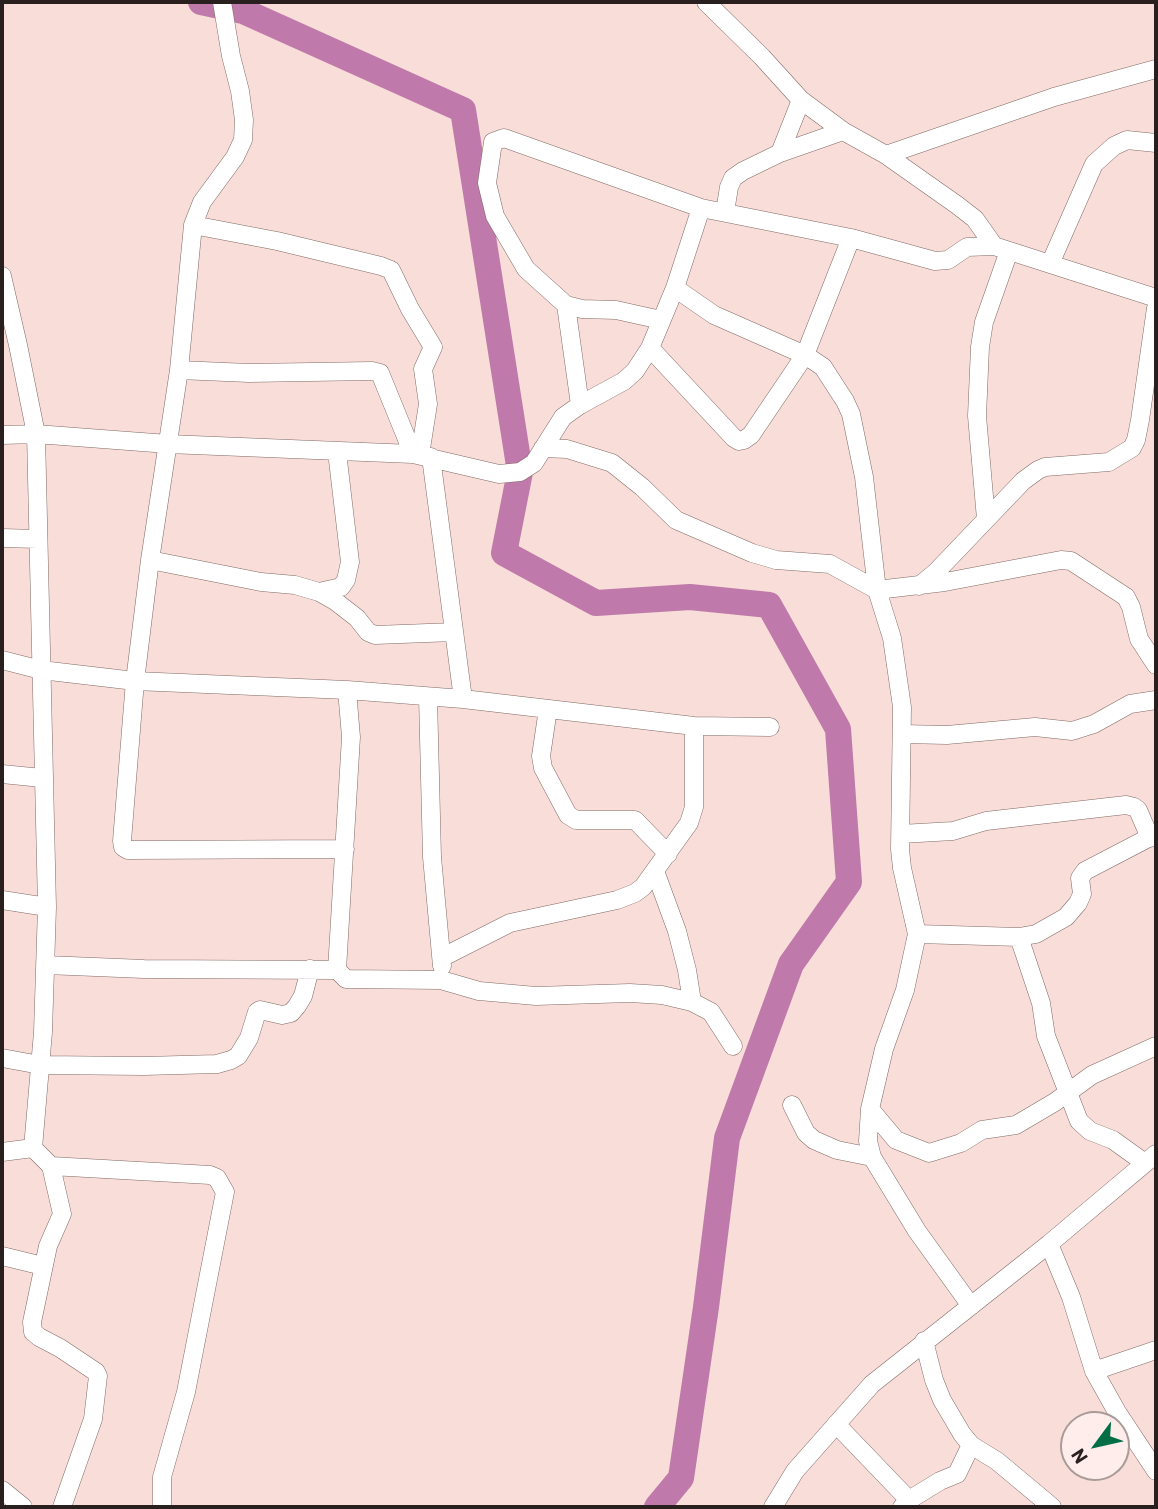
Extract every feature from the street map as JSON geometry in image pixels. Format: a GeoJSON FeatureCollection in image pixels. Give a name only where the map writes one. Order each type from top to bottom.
{"type":"FeatureCollection","features":[{"type":"Feature","properties":{"kind":"street"},"geometry":{"type":"LineString","coordinates":[[222,2],[240,90],[244,120],[243,140],[235,157],[202,202],[193,225],[179,370],[135,681],[123,846],[128,850],[345,849]]}},
{"type":"Feature","properties":{"kind":"street"},"geometry":{"type":"LineString","coordinates":[[706,2],[801,100],[843,131],[886,155],[975,219],[1002,248]]}},
{"type":"Feature","properties":{"kind":"street"},"geometry":{"type":"LineString","coordinates":[[886,155],[1054,97],[1156,69]]}},
{"type":"Feature","properties":{"kind":"street"},"geometry":{"type":"LineString","coordinates":[[780,153],[801,100]]}},
{"type":"Feature","properties":{"kind":"street"},"geometry":{"type":"LineString","coordinates":[[725,212],[729,187],[733,178],[743,171],[780,153],[843,131]]}},
{"type":"Feature","properties":{"kind":"street"},"geometry":{"type":"LineString","coordinates":[[661,320],[617,310],[582,309],[566,304],[526,269],[495,216],[487,183],[493,142],[504,138],[701,208],[851,239],[935,261],[948,260],[967,247],[1002,248],[1156,298]]}},
{"type":"Feature","properties":{"kind":"street"},"geometry":{"type":"LineString","coordinates":[[1050,264],[1094,164],[1114,146],[1127,140],[1156,143]]}},
{"type":"Feature","properties":{"kind":"street"},"geometry":{"type":"LineString","coordinates":[[2,435],[36,434],[168,444],[421,456],[499,474],[520,472],[534,463],[563,417],[624,381],[635,371],[650,348],[675,288],[701,208]]}},
{"type":"Feature","properties":{"kind":"street"},"geometry":{"type":"LineString","coordinates":[[193,225],[277,241],[382,266],[391,271],[433,347],[423,369],[427,412],[421,456],[454,632],[463,699]]}},
{"type":"Feature","properties":{"kind":"street"},"geometry":{"type":"LineString","coordinates":[[650,348],[739,442],[751,435],[804,355],[851,239]]}},
{"type":"Feature","properties":{"kind":"street"},"geometry":{"type":"LineString","coordinates":[[986,519],[977,416],[980,347],[1002,248]]}},
{"type":"Feature","properties":{"kind":"street"},"geometry":{"type":"LineString","coordinates":[[2,276],[10,344],[36,434],[47,906],[46,965],[33,1148],[51,1166],[62,1214],[48,1246],[32,1322],[33,1332],[96,1372],[98,1376],[93,1419],[62,1507]]}},
{"type":"Feature","properties":{"kind":"street"},"geometry":{"type":"LineString","coordinates":[[675,288],[731,324],[804,355],[823,367],[851,414],[864,477],[877,590],[892,638],[902,707],[902,868],[917,934],[905,990],[884,1049],[870,1109],[867,1142],[872,1157],[917,1231],[971,1306]]}},
{"type":"Feature","properties":{"kind":"street"},"geometry":{"type":"LineString","coordinates":[[566,304],[580,405]]}},
{"type":"Feature","properties":{"kind":"street"},"geometry":{"type":"LineString","coordinates":[[919,586],[936,572],[1023,481],[1038,470],[1045,467],[1109,462],[1132,448],[1152,365],[1156,308]]}},
{"type":"Feature","properties":{"kind":"street"},"geometry":{"type":"LineString","coordinates":[[179,370],[380,373],[405,435],[421,456]]}},
{"type":"Feature","properties":{"kind":"street"},"geometry":{"type":"LineString","coordinates":[[405,435],[427,412]]}},
{"type":"Feature","properties":{"kind":"street"},"geometry":{"type":"LineString","coordinates":[[543,448],[567,449],[612,463],[676,520],[752,553],[776,560],[830,564],[877,590],[919,586],[1061,559],[1071,561],[1126,597],[1139,639],[1156,665]]}},
{"type":"Feature","properties":{"kind":"street"},"geometry":{"type":"LineString","coordinates":[[318,592],[341,587],[346,580],[350,562],[337,452]]}},
{"type":"Feature","properties":{"kind":"street"},"geometry":{"type":"LineString","coordinates":[[2,538],[38,539]]}},
{"type":"Feature","properties":{"kind":"street"},"geometry":{"type":"LineString","coordinates":[[150,560],[261,582],[295,585],[318,592],[335,601],[357,618],[368,632],[375,635],[454,632]]}},
{"type":"Feature","properties":{"kind":"street"},"geometry":{"type":"LineString","coordinates":[[2,660],[41,670],[135,681],[347,690],[463,699],[694,726],[770,727]]}},
{"type":"Feature","properties":{"kind":"street"},"geometry":{"type":"LineString","coordinates":[[337,970],[351,737],[347,690]]}},
{"type":"Feature","properties":{"kind":"street"},"geometry":{"type":"LineString","coordinates":[[428,697],[432,858],[443,957],[441,980]]}},
{"type":"Feature","properties":{"kind":"street"},"geometry":{"type":"LineString","coordinates":[[902,734],[947,735],[1035,727],[1072,731],[1094,724],[1130,704],[1156,700]]}},
{"type":"Feature","properties":{"kind":"street"},"geometry":{"type":"LineString","coordinates":[[548,709],[541,756],[543,768],[568,815],[576,820],[635,820],[668,854]]}},
{"type":"Feature","properties":{"kind":"street"},"geometry":{"type":"LineString","coordinates":[[443,957],[510,923],[635,894],[656,872],[690,823],[694,807],[694,726]]}},
{"type":"Feature","properties":{"kind":"street"},"geometry":{"type":"LineString","coordinates":[[2,774],[42,778]]}},
{"type":"Feature","properties":{"kind":"street"},"geometry":{"type":"LineString","coordinates":[[901,834],[953,831],[986,821],[1126,805],[1138,810],[1153,836],[1085,871],[1080,878],[1082,894],[1078,903],[1066,917],[1046,930],[1019,937],[917,934]]}},
{"type":"Feature","properties":{"kind":"street"},"geometry":{"type":"LineString","coordinates":[[656,872],[677,931],[692,1002]]}},
{"type":"Feature","properties":{"kind":"street"},"geometry":{"type":"LineString","coordinates":[[2,900],[47,906]]}},
{"type":"Feature","properties":{"kind":"street"},"geometry":{"type":"LineString","coordinates":[[773,1507],[795,1471],[872,1384],[1049,1244],[1151,1159],[1090,1131],[1079,1121],[1046,1036],[1038,993],[1019,937]]}},
{"type":"Feature","properties":{"kind":"street"},"geometry":{"type":"LineString","coordinates":[[46,965],[145,969],[337,970],[346,979],[441,980],[479,991],[536,996],[630,993],[662,995],[692,1002],[711,1012],[733,1046]]}},
{"type":"Feature","properties":{"kind":"street"},"geometry":{"type":"LineString","coordinates":[[2,1058],[40,1065],[144,1066],[231,1060],[239,1056],[249,1038],[257,1012],[260,1010],[282,1015],[291,1013],[303,996],[310,969]]}},
{"type":"Feature","properties":{"kind":"street"},"geometry":{"type":"LineString","coordinates":[[870,1109],[897,1140],[929,1153],[961,1143],[982,1130],[1016,1125],[1068,1094],[1092,1074],[1156,1046]]}},
{"type":"Feature","properties":{"kind":"street"},"geometry":{"type":"LineString","coordinates":[[792,1105],[806,1133],[814,1140],[838,1150],[872,1157]]}},
{"type":"Feature","properties":{"kind":"street"},"geometry":{"type":"LineString","coordinates":[[2,1152],[33,1148]]}},
{"type":"Feature","properties":{"kind":"street"},"geometry":{"type":"LineString","coordinates":[[51,1166],[210,1175],[217,1178],[225,1192],[186,1392],[162,1477],[162,1507]]}},
{"type":"Feature","properties":{"kind":"street"},"geometry":{"type":"LineString","coordinates":[[1049,1244],[1071,1297],[1094,1371],[1116,1412],[1156,1471]]}},
{"type":"Feature","properties":{"kind":"street"},"geometry":{"type":"LineString","coordinates":[[2,1256],[43,1266]]}},
{"type":"Feature","properties":{"kind":"street"},"geometry":{"type":"LineString","coordinates":[[924,1341],[942,1400],[971,1445],[997,1461],[1052,1507]]}},
{"type":"Feature","properties":{"kind":"street"},"geometry":{"type":"LineString","coordinates":[[1094,1371],[1156,1350]]}},
{"type":"Feature","properties":{"kind":"street"},"geometry":{"type":"LineString","coordinates":[[836,1424],[906,1504],[940,1481],[957,1474],[971,1445]]}},
{"type":"Feature","properties":{"kind":"street"},"geometry":{"type":"LineString","coordinates":[[2,1490],[23,1507]]}},
{"type":"Feature","properties":{"kind":"waterway"},"geometry":{"type":"LineString","coordinates":[[201,2],[243,11],[463,110],[520,472],[504,553],[596,603],[690,597],[769,605],[838,729],[849,882],[791,964],[727,1138],[681,1478],[657,1507]]}}]}
